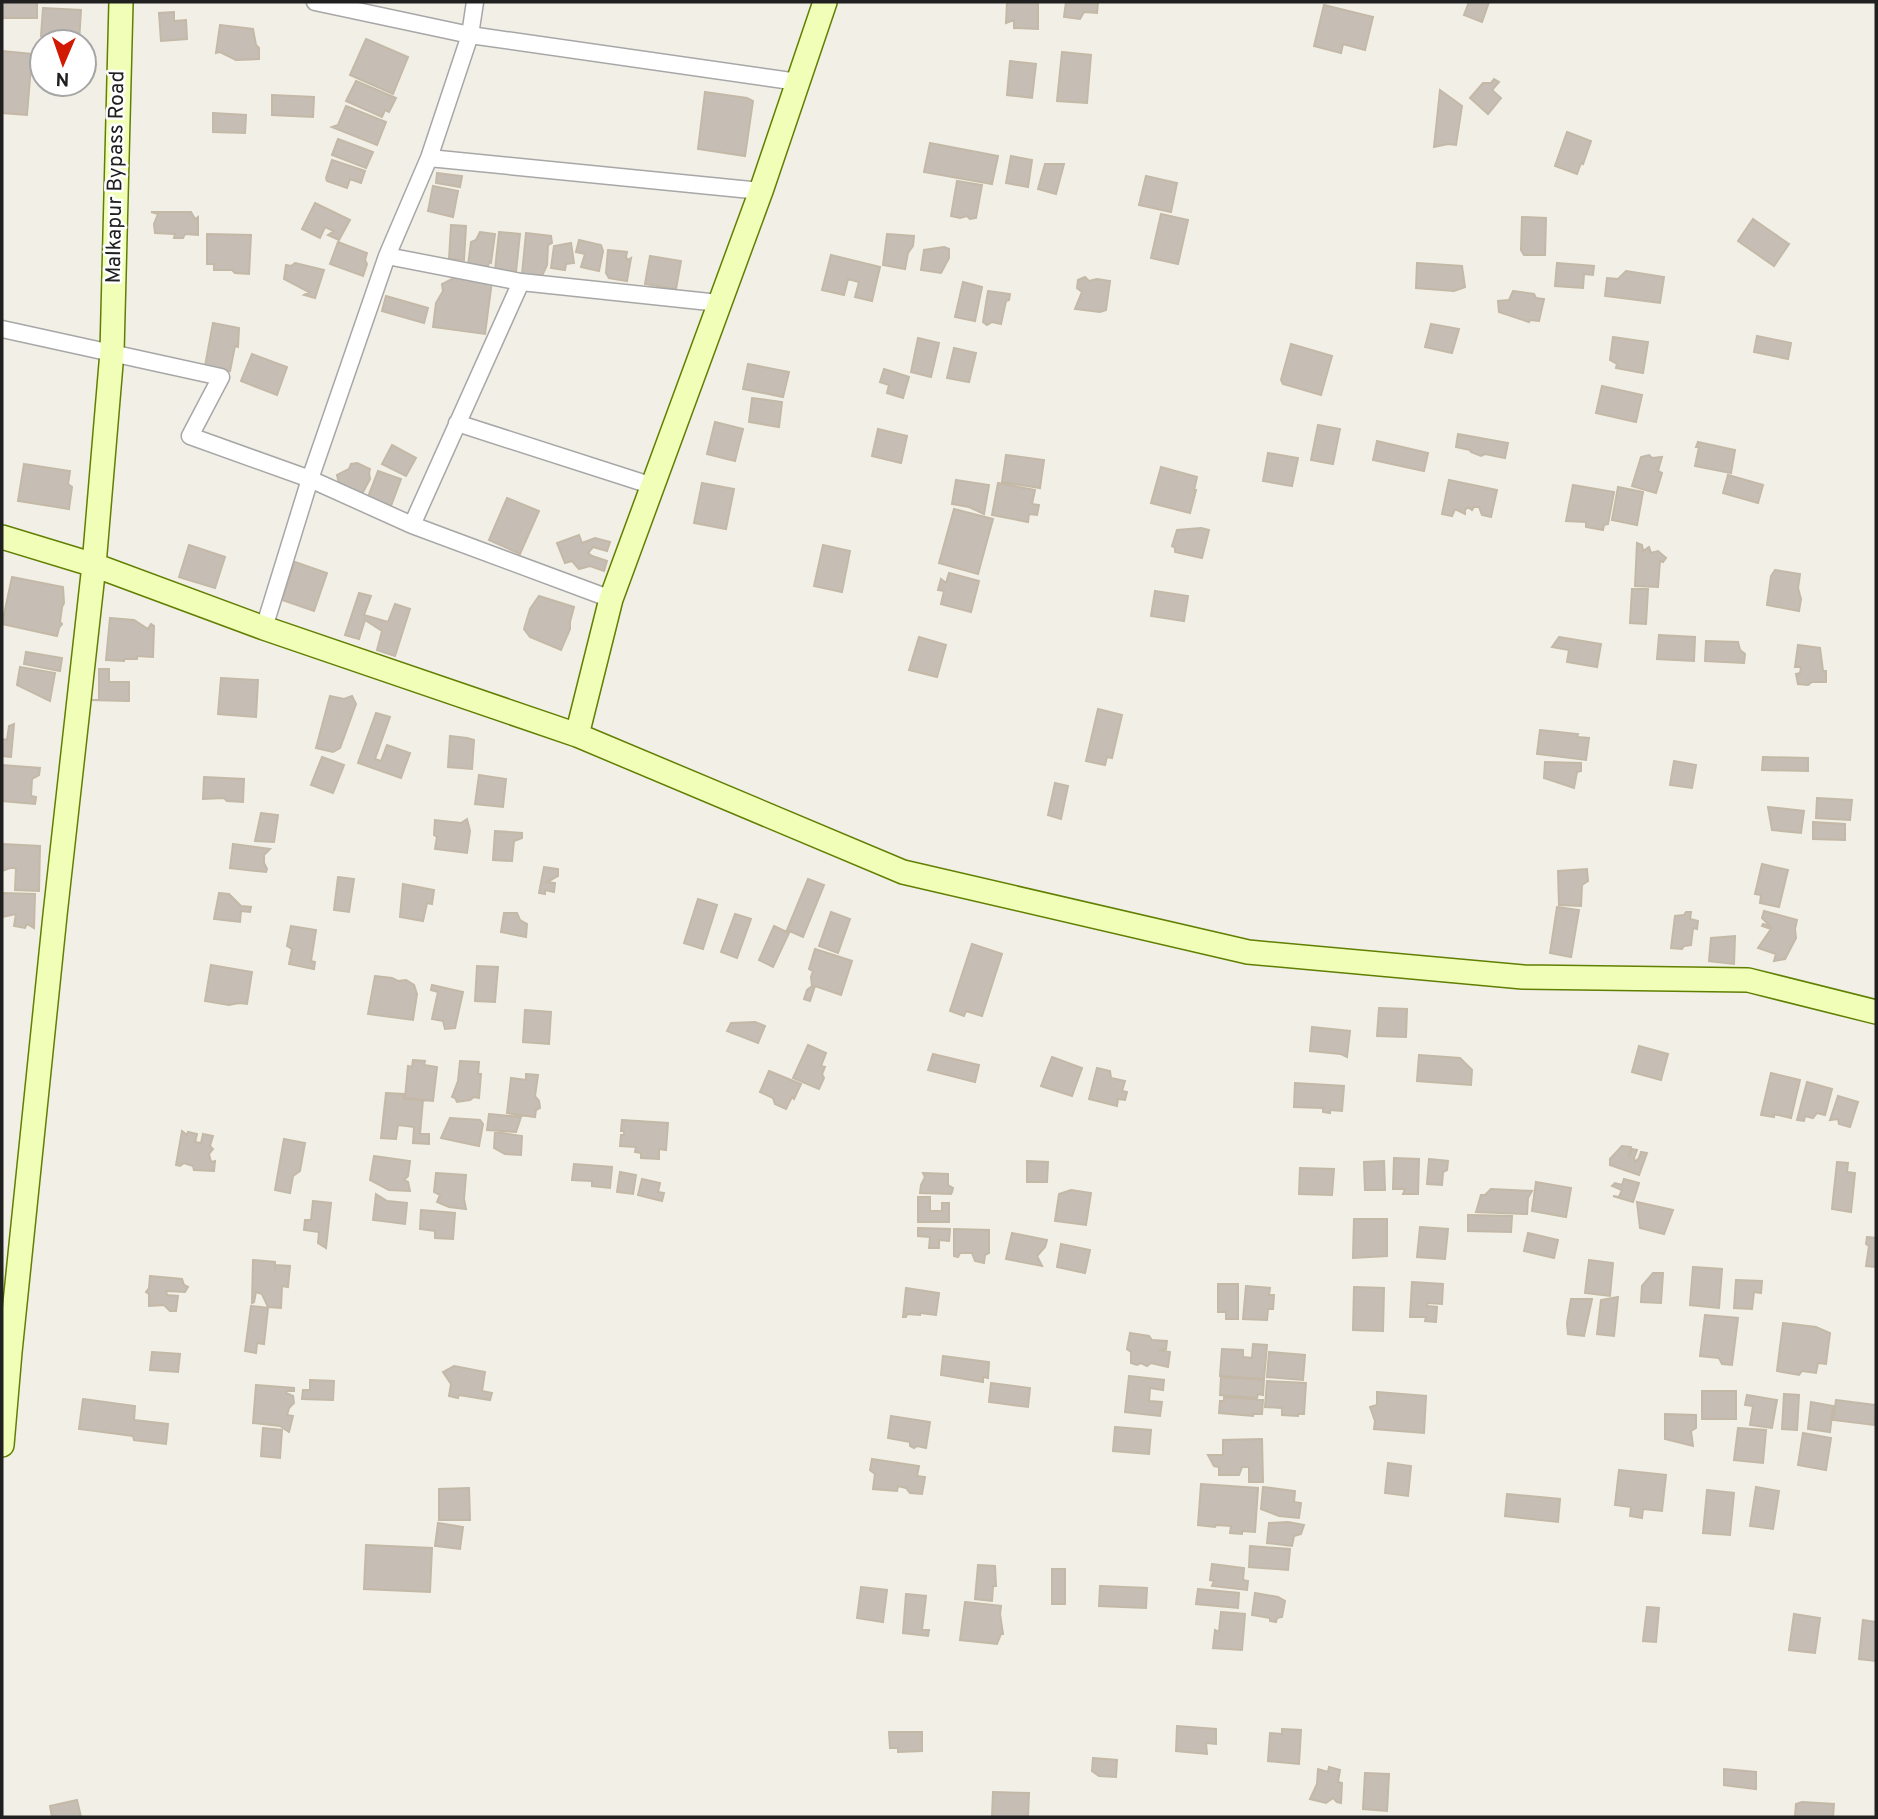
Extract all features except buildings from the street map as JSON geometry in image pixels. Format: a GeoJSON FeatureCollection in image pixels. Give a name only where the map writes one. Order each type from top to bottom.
{"type":"FeatureCollection","features":[{"type":"Feature","properties":{"kind":"street","name":"Malkapur Bypass Road"},"geometry":{"type":"LineString","coordinates":[[2,1445],[6,1348],[94,565],[112,352],[121,2]]}},
{"type":"Feature","properties":{"kind":"street"},"geometry":{"type":"LineString","coordinates":[[315,2],[470,36],[797,82]]}},
{"type":"Feature","properties":{"kind":"street"},"geometry":{"type":"LineString","coordinates":[[264,628],[310,479],[387,256],[429,158],[470,36],[475,2]]}},
{"type":"Feature","properties":{"kind":"street"},"geometry":{"type":"LineString","coordinates":[[576,735],[611,599],[761,191],[825,2]]}},
{"type":"Feature","properties":{"kind":"street"},"geometry":{"type":"LineString","coordinates":[[429,158],[761,191]]}},
{"type":"Feature","properties":{"kind":"street"},"geometry":{"type":"LineString","coordinates":[[387,256],[521,282],[719,303]]}},
{"type":"Feature","properties":{"kind":"street"},"geometry":{"type":"LineString","coordinates":[[412,525],[521,282]]}},
{"type":"Feature","properties":{"kind":"street"},"geometry":{"type":"LineString","coordinates":[[2,329],[221,377],[190,436],[310,479],[412,525],[611,599]]}},
{"type":"Feature","properties":{"kind":"street"},"geometry":{"type":"LineString","coordinates":[[457,423],[653,486]]}},
{"type":"Feature","properties":{"kind":"street"},"geometry":{"type":"LineString","coordinates":[[2,537],[94,565],[264,628],[576,735],[903,872],[1248,952],[1523,977],[1748,980],[1876,1012]]}}]}
